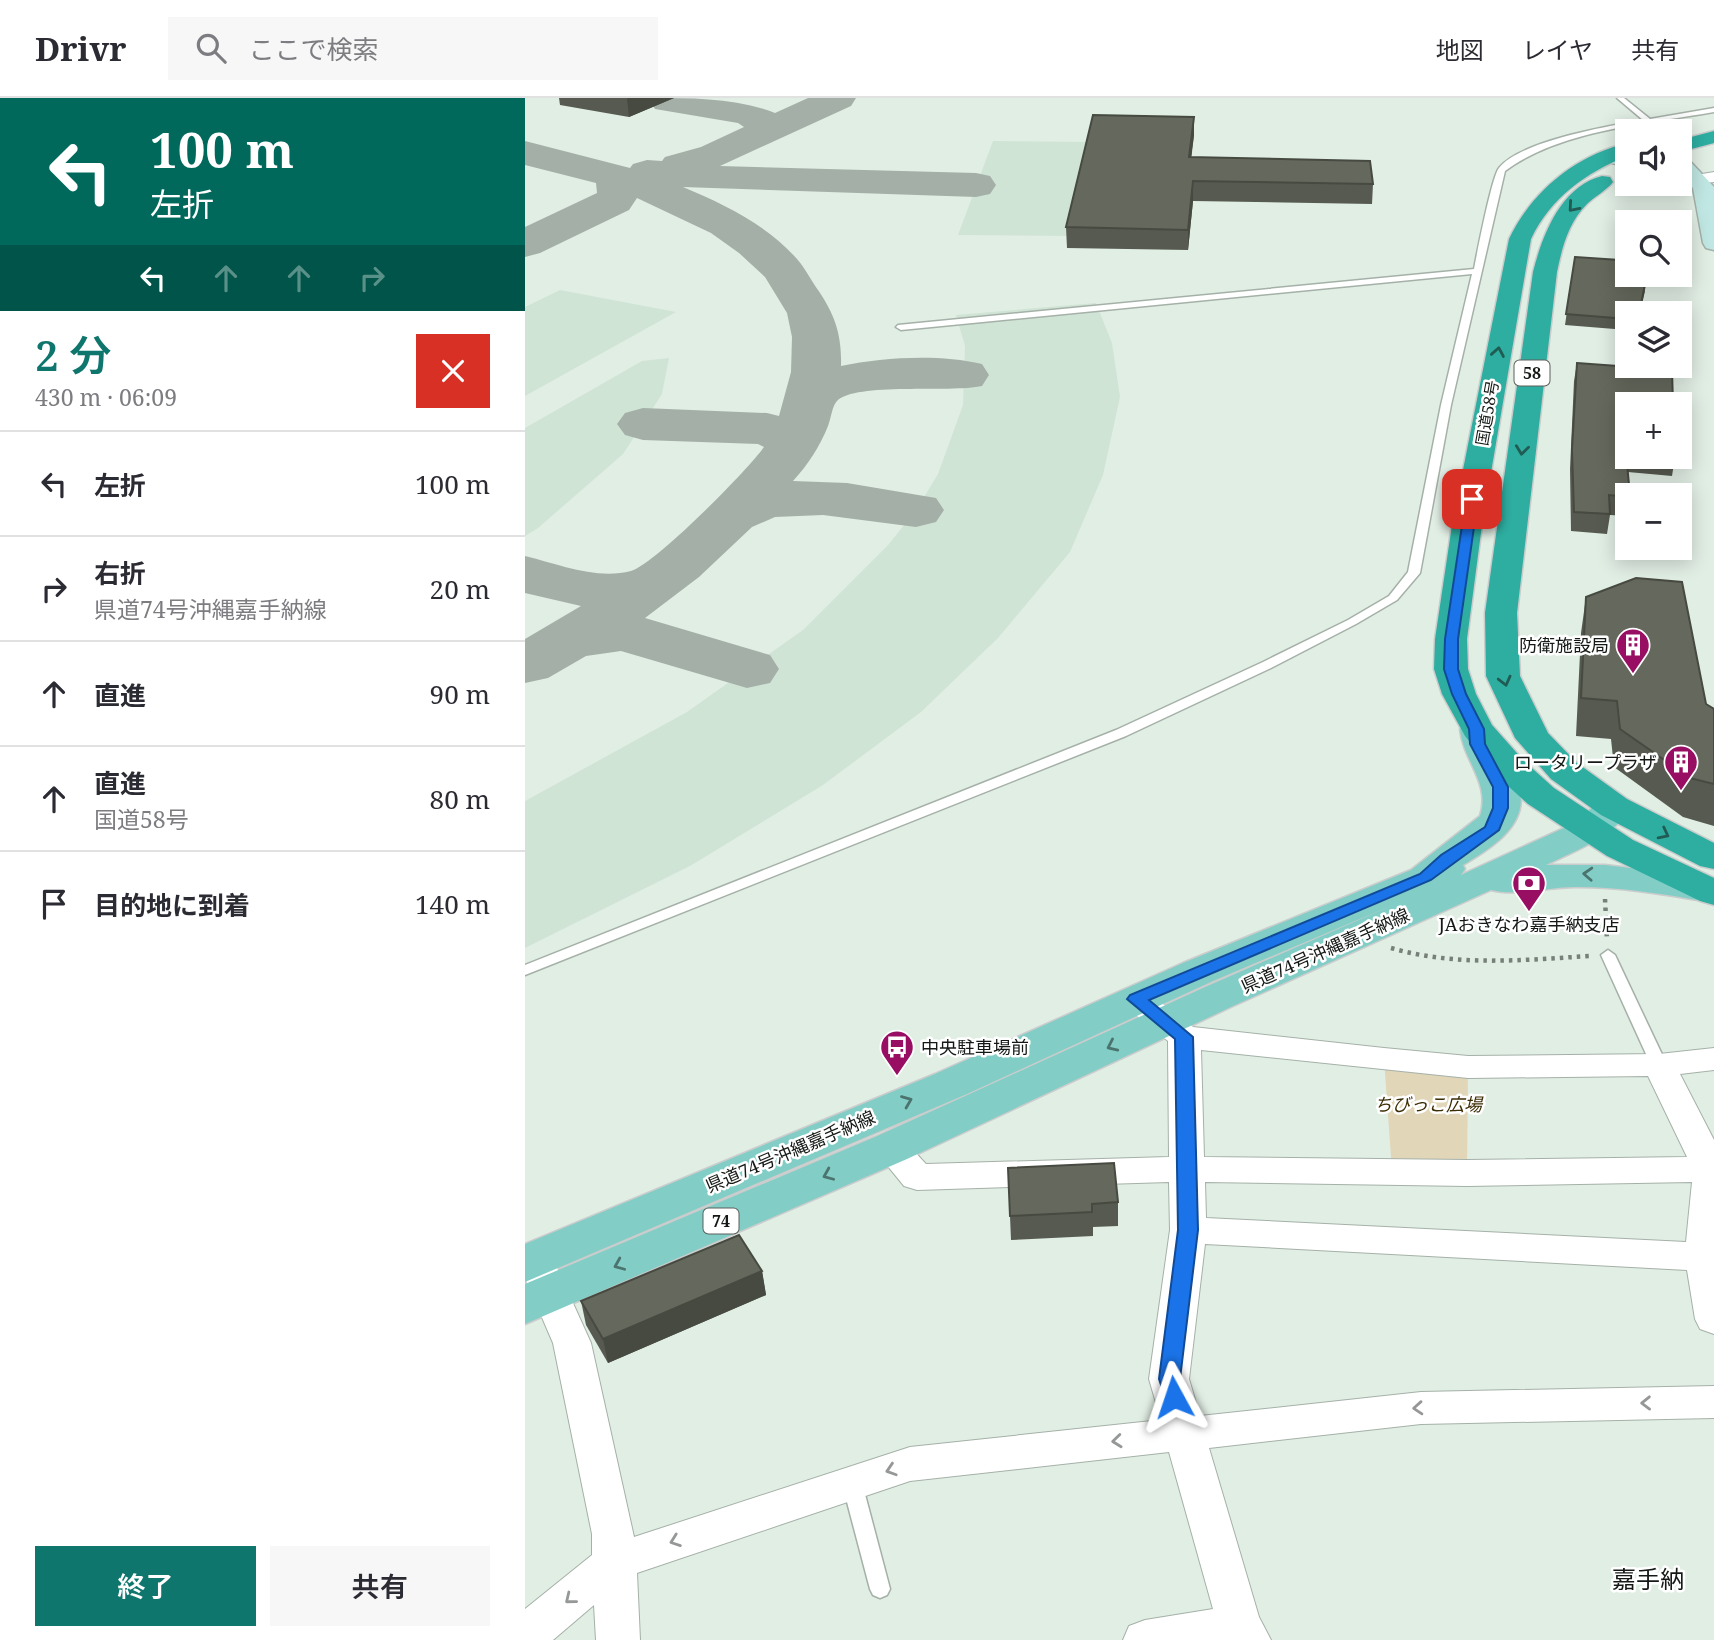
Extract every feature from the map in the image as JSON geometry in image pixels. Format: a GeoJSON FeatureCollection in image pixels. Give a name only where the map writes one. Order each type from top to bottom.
{"type":"FeatureCollection","features":[{"type":"Feature","properties":{"kind":"highway"},"geometry":{"type":"LineString","coordinates":[[1692,133],[1710,134]]}},
{"type":"Feature","properties":{"kind":"highway"},"geometry":{"type":"LineString","coordinates":[[1692,141],[1710,134]]}},
{"type":"Feature","properties":{"kind":"highway","name":"国道58号"},"geometry":{"type":"LineString","coordinates":[[1615,160],[1584,169],[1545,198],[1524,228],[1515,257],[1467,525],[1451,639],[1451,669],[1459,694],[1477,729],[1516,774],[1592,819],[1667,873],[1711,880]]}},
{"type":"Feature","properties":{"kind":"highway","name":"国道58号"},"geometry":{"type":"LineString","coordinates":[[1592,819],[1564,771],[1545,752],[1521,720],[1503,676],[1501,613],[1545,272],[1556,229],[1585,193],[1615,165]]}},
{"type":"Feature","properties":{"kind":"main road"},"geometry":{"type":"LineString","coordinates":[[1477,729],[1477,744],[1500,787],[1500,808],[1491,830],[1447,858],[1440,885],[1562,874],[1711,880]]}},
{"type":"Feature","properties":{"kind":"main road","name":"県道74号沖縄嘉手納線"},"geometry":{"type":"LineString","coordinates":[[534,1281],[891,1148],[1440,885],[1592,819]]}},
{"type":"Feature","properties":{"kind":"main road","name":"県道74号沖縄嘉手納線"},"geometry":{"type":"LineString","coordinates":[[534,1281],[951,1084],[1161,1019],[1357,936],[1440,885]]}},
{"type":"Feature","properties":{"kind":"street"},"geometry":{"type":"LineString","coordinates":[[1692,146],[1710,134]]}},
{"type":"Feature","properties":{"kind":"street"},"geometry":{"type":"LineString","coordinates":[[1697,176],[1711,209],[1714,243]]}},
{"type":"Feature","properties":{"kind":"street"},"geometry":{"type":"LineString","coordinates":[[1145,1640],[1244,1632],[1169,1379],[1188,1230],[1186,1169],[1161,1019],[1468,1067],[1659,1065],[1714,1059]]}},
{"type":"Feature","properties":{"kind":"street"},"geometry":{"type":"LineString","coordinates":[[1659,1065],[1713,1169],[1703,1257],[1714,1319]]}},
{"type":"Feature","properties":{"kind":"street"},"geometry":{"type":"LineString","coordinates":[[891,1148],[917,1178],[1186,1169],[1467,1173],[1713,1169]]}},
{"type":"Feature","properties":{"kind":"street"},"geometry":{"type":"LineString","coordinates":[[1188,1230],[1703,1257]]}},
{"type":"Feature","properties":{"kind":"street"},"geometry":{"type":"LineString","coordinates":[[534,1281],[572,1343],[613,1534],[618,1640]]}},
{"type":"Feature","properties":{"kind":"street"},"geometry":{"type":"LineString","coordinates":[[525,1636],[615,1562],[704,1530],[911,1464],[1421,1408],[1714,1402]]}},
{"type":"Feature","properties":{"kind":"lane"},"geometry":{"type":"LineString","coordinates":[[1620,98],[1645,119]]}},
{"type":"Feature","properties":{"kind":"lane"},"geometry":{"type":"LineString","coordinates":[[1665,119],[1714,110]]}},
{"type":"Feature","properties":{"kind":"lane"},"geometry":{"type":"LineString","coordinates":[[525,970],[1121,733],[1267,665],[1393,598],[1414,573],[1446,405],[1501,170],[1509,161],[1546,144],[1615,129]]}},
{"type":"Feature","properties":{"kind":"lane"},"geometry":{"type":"LineString","coordinates":[[901,327],[1477,271]]}},
{"type":"Feature","properties":{"kind":"lane"},"geometry":{"type":"LineString","coordinates":[[1608,955],[1659,1065]]}},
{"type":"Feature","properties":{"kind":"lane"},"geometry":{"type":"LineString","coordinates":[[852,1483],[880,1589]]}},
{"type":"Feature","properties":{"kind":"path"},"geometry":{"type":"LineString","coordinates":[[1357,936],[1415,957],[1471,961],[1608,955],[1605,891]]}},
{"type":"Feature","properties":{"kind":"shaded area"},"geometry":{"type":"Polygon","coordinates":[[[993,141],[1091,142],[1069,236],[958,235],[993,141]]]}},
{"type":"Feature","properties":{"kind":"shaded area"},"geometry":{"type":"Polygon","coordinates":[[[560,290],[676,312],[525,396],[525,307],[560,290]]]}},
{"type":"Feature","properties":{"kind":"shaded area"},"geometry":{"type":"Polygon","coordinates":[[[1096,303],[1112,343],[1120,397],[1103,475],[1070,552],[998,638],[921,712],[823,785],[690,866],[525,948],[525,801],[687,712],[803,630],[889,544],[916,510],[938,474],[963,405],[965,346],[956,315],[1096,303]]]}},
{"type":"Feature","properties":{"kind":"shaded area"},"geometry":{"type":"Polygon","coordinates":[[[669,358],[662,394],[623,454],[538,528],[525,536],[525,428],[642,361],[669,358]]]}},
{"type":"Feature","properties":{"kind":"green space","name":"ちびっこ広場"},"geometry":{"type":"Polygon","coordinates":[[[1384,1059],[1468,1067],[1467,1173],[1392,1171],[1384,1059]]]}},
{"type":"Feature","properties":{"kind":"building"},"geometry":{"type":"Polygon","coordinates":[[[1093,115],[1194,117],[1189,157],[1370,161],[1373,184],[1193,181],[1188,230],[1066,227],[1093,115]]]}},
{"type":"Feature","properties":{"kind":"building"},"geometry":{"type":"Polygon","coordinates":[[[1575,257],[1615,260],[1615,287],[1645,287],[1642,301],[1615,301],[1615,318],[1566,314],[1575,257]]]}},
{"type":"Feature","properties":{"kind":"building"},"geometry":{"type":"Polygon","coordinates":[[[1577,363],[1615,366],[1615,378],[1672,378],[1673,392],[1615,392],[1615,469],[1628,469],[1629,483],[1615,483],[1615,496],[1609,495],[1610,514],[1574,512],[1572,450],[1577,363]]]}},
{"type":"Feature","properties":{"kind":"building"},"geometry":{"type":"Polygon","coordinates":[[[1636,578],[1682,582],[1706,704],[1714,709],[1714,784],[1690,778],[1620,729],[1617,701],[1581,698],[1586,597],[1636,578]]]}},
{"type":"Feature","properties":{"kind":"building"},"geometry":{"type":"Polygon","coordinates":[[[1114,1163],[1118,1202],[1092,1204],[1092,1212],[1010,1216],[1008,1168],[1114,1163]]]}},
{"type":"Feature","properties":{"kind":"building"},"geometry":{"type":"Polygon","coordinates":[[[739,1235],[762,1271],[603,1339],[581,1301],[739,1235]]]}},
{"type":"Feature","properties":{"kind":"taxiway"},"geometry":{"type":"LineString","coordinates":[[679,165],[715,155],[838,98]]}},
{"type":"Feature","properties":{"kind":"taxiway"},"geometry":{"type":"LineString","coordinates":[[668,101],[748,114],[763,122],[763,132]]}},
{"type":"Feature","properties":{"kind":"taxiway"},"geometry":{"type":"LineString","coordinates":[[525,153],[591,169],[661,192],[726,224],[755,244],[782,269],[813,320],[817,354],[812,394]]}},
{"type":"Feature","properties":{"kind":"taxiway"},"geometry":{"type":"LineString","coordinates":[[647,172],[721,178],[976,185]]}},
{"type":"Feature","properties":{"kind":"taxiway"},"geometry":{"type":"LineString","coordinates":[[525,244],[614,201],[618,189],[612,177]]}},
{"type":"Feature","properties":{"kind":"taxiway"},"geometry":{"type":"LineString","coordinates":[[812,394],[843,380],[863,377],[905,374],[964,375]]}},
{"type":"Feature","properties":{"kind":"taxiway"},"geometry":{"type":"LineString","coordinates":[[569,640],[649,587],[706,541],[732,515],[785,457],[802,426],[812,394]]}},
{"type":"Feature","properties":{"kind":"taxiway"},"geometry":{"type":"LineString","coordinates":[[643,424],[767,429],[785,437],[791,444]]}},
{"type":"Feature","properties":{"kind":"taxiway"},"geometry":{"type":"LineString","coordinates":[[734,515],[755,505],[800,498],[847,500],[916,510]]}},
{"type":"Feature","properties":{"kind":"taxiway"},"geometry":{"type":"LineString","coordinates":[[525,574],[573,587],[605,591],[636,588],[653,583]]}},
{"type":"Feature","properties":{"kind":"taxiway"},"geometry":{"type":"LineString","coordinates":[[569,640],[624,632],[747,669]]}},
{"type":"Feature","properties":{"kind":"taxiway"},"geometry":{"type":"LineString","coordinates":[[525,664],[569,640]]}},
{"type":"Feature","properties":{"kind":"place","name":"防衛施設局"},"geometry":{"type":"Point","coordinates":[1633,675]}},
{"type":"Feature","properties":{"kind":"place","name":"ロータリープラザ"},"geometry":{"type":"Point","coordinates":[1681,792]}},
{"type":"Feature","properties":{"kind":"place","name":"JAおきなわ嘉手納支店"},"geometry":{"type":"Point","coordinates":[1529,913]}},
{"type":"Feature","properties":{"kind":"place","name":"中央駐車場前"},"geometry":{"type":"Point","coordinates":[897,1077]}},
{"type":"Feature","properties":{"kind":"district","name":"嘉手納"},"geometry":{"type":"Point","coordinates":[1648,1578]}},
{"type":"Feature","properties":{"kind":"route"},"geometry":{"type":"LineString","coordinates":[[1174,1397],[1169,1379],[1188,1230],[1184,1037],[1136,999],[1425,877],[1447,858],[1491,830],[1500,808],[1500,787],[1477,744],[1477,729],[1459,694],[1451,669],[1451,639],[1472,499]]}}]}
